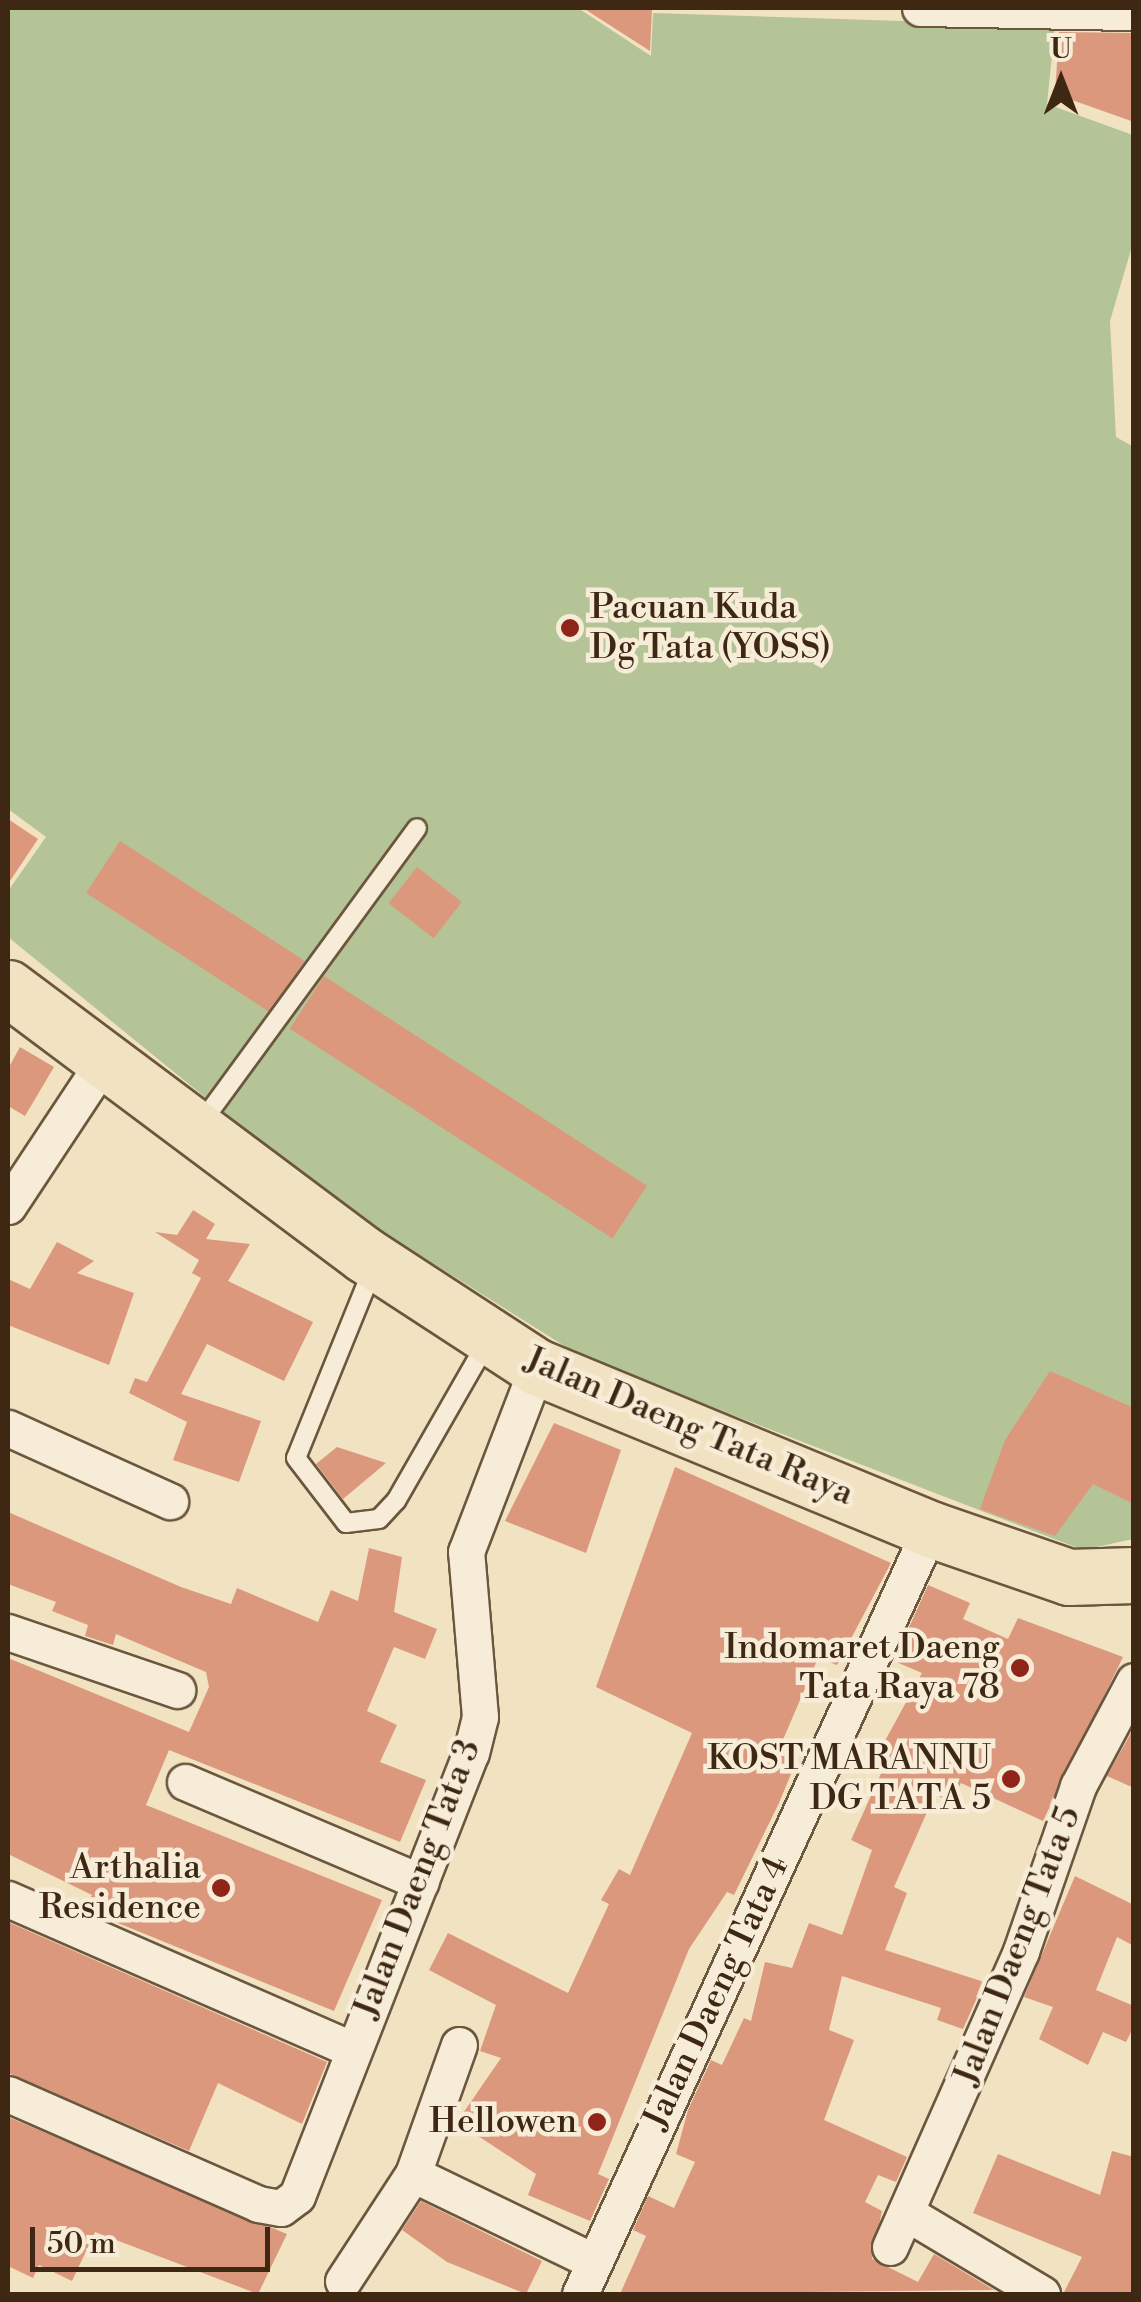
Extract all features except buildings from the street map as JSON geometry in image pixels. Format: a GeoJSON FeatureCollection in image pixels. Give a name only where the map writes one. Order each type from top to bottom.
{"type":"FeatureCollection","features":[{"type":"Feature","properties":{"kind":"main road","name":"Jalan Daeng Tata Raya"},"geometry":{"type":"LineString","coordinates":[[8,988],[376,1263],[537,1367],[930,1529],[1068,1577],[1127,1585]]}},
{"type":"Feature","properties":{"kind":"street"},"geometry":{"type":"LineString","coordinates":[[920,8],[1134,12]]}},
{"type":"Feature","properties":{"kind":"street"},"geometry":{"type":"LineString","coordinates":[[8,1206],[104,1061]]}},
{"type":"Feature","properties":{"kind":"street","name":"Jalan Daeng Tata 3"},"geometry":{"type":"LineString","coordinates":[[8,2094],[281,2208],[297,2196],[480,1717],[466,1552],[537,1367]]}},
{"type":"Feature","properties":{"kind":"street"},"geometry":{"type":"LineString","coordinates":[[8,1428],[170,1502]]}},
{"type":"Feature","properties":{"kind":"street","name":"Jalan Daeng Tata 4"},"geometry":{"type":"LineString","coordinates":[[580,2294],[930,1529]]}},
{"type":"Feature","properties":{"kind":"street"},"geometry":{"type":"LineString","coordinates":[[8,1632],[177,1690]]}},
{"type":"Feature","properties":{"kind":"street","name":"Jalan Daeng Tata 5"},"geometry":{"type":"LineString","coordinates":[[890,2247],[910,2215],[1078,1786],[1134,1681]]}},
{"type":"Feature","properties":{"kind":"street"},"geometry":{"type":"LineString","coordinates":[[185,1782],[420,1882]]}},
{"type":"Feature","properties":{"kind":"street"},"geometry":{"type":"LineString","coordinates":[[8,1899],[352,2050]]}},
{"type":"Feature","properties":{"kind":"street"},"geometry":{"type":"LineString","coordinates":[[343,2281],[413,2174],[459,2045]]}},
{"type":"Feature","properties":{"kind":"street"},"geometry":{"type":"LineString","coordinates":[[413,2174],[594,2261]]}},
{"type":"Feature","properties":{"kind":"street"},"geometry":{"type":"LineString","coordinates":[[910,2215],[1042,2294]]}},
{"type":"Feature","properties":{"kind":"lane"},"geometry":{"type":"LineString","coordinates":[[196,1130],[417,828]]}},
{"type":"Feature","properties":{"kind":"lane"},"geometry":{"type":"LineString","coordinates":[[376,1263],[296,1458],[346,1522],[379,1519],[396,1502],[489,1338]]}},
{"type":"Feature","properties":{"kind":"green space","name":"Pacuan Kuda Dg Tata (YOSS)"},"geometry":{"type":"Polygon","coordinates":[[[8,8],[578,8],[651,56],[653,13],[1055,26],[1047,104],[1133,135],[1133,243],[1110,321],[1116,437],[1134,447],[1133,1539],[1083,1550],[582,1357],[329,1198],[8,937],[8,891],[46,837],[8,809],[8,8]]]}},
{"type":"Feature","properties":{"kind":"place","name":"Pacuan Kuda Dg Tata (YOSS)"},"geometry":{"type":"Point","coordinates":[570,628]}},
{"type":"Feature","properties":{"kind":"place","name":"Indomaret Daeng Tata Raya 78"},"geometry":{"type":"Point","coordinates":[1020,1668]}},
{"type":"Feature","properties":{"kind":"place","name":"KOST MARANNU DG TATA 5"},"geometry":{"type":"Point","coordinates":[1011,1779]}},
{"type":"Feature","properties":{"kind":"place","name":"Arthalia Residence"},"geometry":{"type":"Point","coordinates":[221,1888]}},
{"type":"Feature","properties":{"kind":"place","name":"Hellowen"},"geometry":{"type":"Point","coordinates":[597,2122]}}]}
